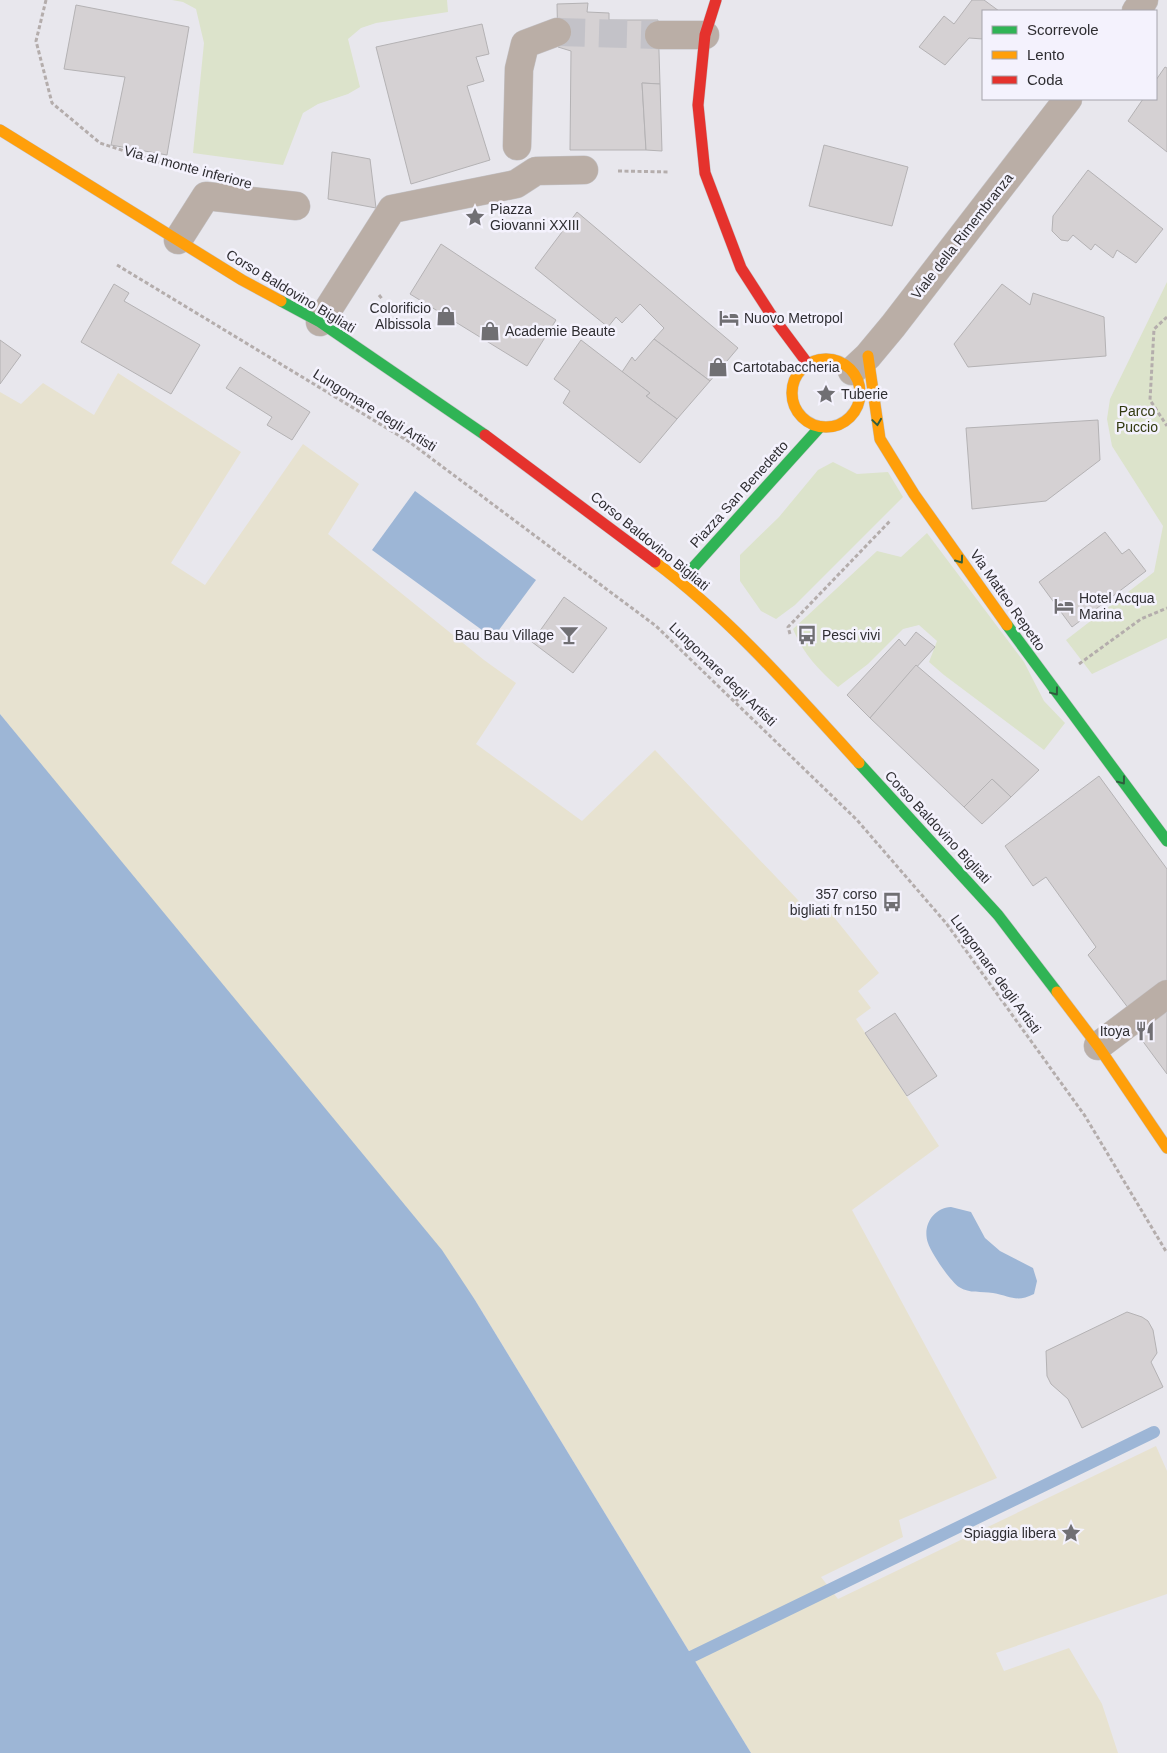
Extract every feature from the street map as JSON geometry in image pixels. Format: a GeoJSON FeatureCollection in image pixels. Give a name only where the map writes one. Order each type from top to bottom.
{"type":"FeatureCollection","features":[{"type":"Feature","properties":{"kind":"main road"},"geometry":{"type":"LineString","coordinates":[[716,0],[705,35],[698,105],[705,173],[741,268],[770,313],[808,364]]}},
{"type":"Feature","properties":{"kind":"main road","name":"Corso Baldovino Bigliati"},"geometry":{"type":"LineString","coordinates":[[0,130],[242,280],[320,322],[515,455],[681,582],[770,667],[998,915],[1098,1046],[1167,1148]]}},
{"type":"Feature","properties":{"kind":"main road"},"geometry":{"type":"LineString","coordinates":[[832,359],[847,365],[860,364],[857,378],[861,395],[856,411],[844,423],[820,427],[802,418],[792,399],[795,380],[808,364],[815,360],[832,359]]}},
{"type":"Feature","properties":{"kind":"main road","name":"Via Matteo Repetto"},"geometry":{"type":"LineString","coordinates":[[860,364],[880,439],[914,494],[1050,685],[1167,841]]}},
{"type":"Feature","properties":{"kind":"main road","name":"Piazza San Benedetto"},"geometry":{"type":"LineString","coordinates":[[681,582],[820,427]]}},
{"type":"Feature","properties":{"kind":"street"},"geometry":{"type":"LineString","coordinates":[[517,146],[519,69],[525,44],[558,32]]}},
{"type":"Feature","properties":{"kind":"street"},"geometry":{"type":"LineString","coordinates":[[658,35],[705,35]]}},
{"type":"Feature","properties":{"kind":"street","name":"Viale della Rimembranza"},"geometry":{"type":"LineString","coordinates":[[860,364],[1067,100]]}},
{"type":"Feature","properties":{"kind":"street"},"geometry":{"type":"LineString","coordinates":[[320,322],[392,209],[516,184],[536,171],[584,170]]}},
{"type":"Feature","properties":{"kind":"street","name":"Via al monte inferiore"},"geometry":{"type":"LineString","coordinates":[[178,240],[206,196],[296,206]]}},
{"type":"Feature","properties":{"kind":"street"},"geometry":{"type":"LineString","coordinates":[[1098,1046],[1167,994]]}},
{"type":"Feature","properties":{"kind":"path","name":"Via al monte inferiore"},"geometry":{"type":"LineString","coordinates":[[46,0],[36,41],[52,103],[100,143],[158,162],[191,168]]}},
{"type":"Feature","properties":{"kind":"path"},"geometry":{"type":"LineString","coordinates":[[611,171],[705,173]]}},
{"type":"Feature","properties":{"kind":"path","name":"Lungomare degli Artisti"},"geometry":{"type":"LineString","coordinates":[[117,265],[408,442],[656,626],[736,701],[857,820],[946,923],[1085,1116],[1167,1252]]}},
{"type":"Feature","properties":{"kind":"path"},"geometry":{"type":"LineString","coordinates":[[1167,316],[1154,329],[1150,400],[1167,426]]}},
{"type":"Feature","properties":{"kind":"path"},"geometry":{"type":"LineString","coordinates":[[736,701],[792,643],[788,627],[887,525],[914,494]]}},
{"type":"Feature","properties":{"kind":"path"},"geometry":{"type":"LineString","coordinates":[[1050,685],[1141,619],[1167,608]]}},
{"type":"Feature","properties":{"kind":"green space"},"geometry":{"type":"Polygon","coordinates":[[[172,0],[447,0],[448,12],[376,23],[361,28],[348,39],[360,87],[348,94],[318,104],[303,113],[283,165],[193,153],[204,43],[196,9],[183,2],[172,0]]]}},
{"type":"Feature","properties":{"kind":"green space","name":"Parco Puccio"},"geometry":{"type":"Polygon","coordinates":[[[1167,282],[1167,638],[1092,674],[1066,640],[1154,572],[1163,526],[1112,446],[1107,419],[1110,399],[1167,282]]]}},
{"type":"Feature","properties":{"kind":"green space"},"geometry":{"type":"Polygon","coordinates":[[[833,462],[857,474],[888,472],[903,497],[795,605],[776,619],[761,611],[740,581],[740,555],[779,517],[818,470],[833,462]]]}},
{"type":"Feature","properties":{"kind":"green space"},"geometry":{"type":"Polygon","coordinates":[[[927,533],[1024,662],[1044,701],[1065,723],[1044,750],[929,662],[937,641],[919,625],[903,629],[868,664],[838,687],[812,661],[797,638],[793,629],[877,551],[901,557],[927,533]]]}},
{"type":"Feature","properties":{"kind":"sand"},"geometry":{"type":"Polygon","coordinates":[[[118,373],[241,452],[171,563],[205,585],[303,444],[359,484],[328,534],[484,660],[516,683],[476,744],[582,821],[655,750],[817,920],[829,911],[879,973],[858,991],[871,1008],[856,1019],[939,1146],[852,1210],[997,1478],[899,1520],[903,1537],[821,1577],[838,1599],[1156,1446],[1167,1471],[1167,1594],[996,1653],[1004,1671],[1069,1648],[1102,1704],[1118,1753],[751,1753],[475,1300],[0,714],[0,392],[21,404],[43,383],[94,415],[118,373]]]}},
{"type":"Feature","properties":{"kind":"water"},"geometry":{"type":"Polygon","coordinates":[[[415,491],[536,580],[493,638],[372,550],[415,491]]]}},
{"type":"Feature","properties":{"kind":"water"},"geometry":{"type":"Polygon","coordinates":[[[0,714],[442,1250],[475,1300],[751,1753],[0,1753],[0,714]]]}},
{"type":"Feature","properties":{"kind":"water"},"geometry":{"type":"Polygon","coordinates":[[[951,1207],[971,1212],[985,1238],[1000,1251],[1033,1268],[1037,1281],[1034,1294],[1023,1298],[1013,1298],[993,1293],[967,1291],[955,1284],[946,1274],[933,1253],[927,1237],[928,1224],[934,1214],[951,1207]]]}},
{"type":"Feature","properties":{"kind":"building"},"geometry":{"type":"Polygon","coordinates":[[[972,0],[984,0],[998,10],[982,10],[982,39],[969,38],[945,65],[919,47],[944,16],[954,24],[972,0]]]}},
{"type":"Feature","properties":{"kind":"building"},"geometry":{"type":"Polygon","coordinates":[[[588,3],[587,12],[609,13],[609,20],[658,20],[660,84],[642,83],[646,150],[570,150],[571,51],[558,47],[557,4],[588,3]]]}},
{"type":"Feature","properties":{"kind":"building"},"geometry":{"type":"Polygon","coordinates":[[[76,5],[189,27],[167,155],[111,145],[125,77],[64,69],[76,5]]]}},
{"type":"Feature","properties":{"kind":"building"},"geometry":{"type":"Polygon","coordinates":[[[482,24],[489,54],[476,57],[484,81],[467,86],[490,160],[411,184],[376,47],[482,24]]]}},
{"type":"Feature","properties":{"kind":"building"},"geometry":{"type":"Polygon","coordinates":[[[1165,67],[1167,68],[1167,152],[1128,121],[1142,100],[1157,100],[1157,79],[1165,67]]]}},
{"type":"Feature","properties":{"kind":"building"},"geometry":{"type":"Polygon","coordinates":[[[642,83],[660,84],[662,151],[646,150],[642,83]]]}},
{"type":"Feature","properties":{"kind":"building"},"geometry":{"type":"Polygon","coordinates":[[[824,145],[908,167],[892,226],[809,206],[824,145]]]}},
{"type":"Feature","properties":{"kind":"building"},"geometry":{"type":"Polygon","coordinates":[[[332,152],[370,159],[376,208],[328,199],[332,152]]]}},
{"type":"Feature","properties":{"kind":"building"},"geometry":{"type":"Polygon","coordinates":[[[1088,170],[1163,229],[1136,263],[1117,250],[1113,258],[1095,244],[1091,250],[1073,235],[1068,241],[1061,240],[1052,231],[1053,216],[1088,170]]]}},
{"type":"Feature","properties":{"kind":"building"},"geometry":{"type":"Polygon","coordinates":[[[577,212],[738,348],[710,381],[654,339],[664,328],[640,304],[622,323],[616,317],[608,327],[535,268],[577,212]]]}},
{"type":"Feature","properties":{"kind":"building"},"geometry":{"type":"Polygon","coordinates":[[[441,244],[556,320],[527,366],[410,294],[441,244]]]}},
{"type":"Feature","properties":{"kind":"building"},"geometry":{"type":"Polygon","coordinates":[[[114,284],[129,293],[124,301],[200,345],[171,394],[81,342],[114,284]]]}},
{"type":"Feature","properties":{"kind":"building"},"geometry":{"type":"Polygon","coordinates":[[[1002,284],[1030,305],[1033,293],[1104,317],[1106,356],[968,367],[954,344],[1002,284]]]}},
{"type":"Feature","properties":{"kind":"building"},"geometry":{"type":"Polygon","coordinates":[[[654,339],[710,381],[677,419],[646,396],[650,393],[622,372],[632,357],[635,361],[654,339]]]}},
{"type":"Feature","properties":{"kind":"building"},"geometry":{"type":"Polygon","coordinates":[[[0,340],[21,355],[0,384],[0,340]]]}},
{"type":"Feature","properties":{"kind":"building"},"geometry":{"type":"Polygon","coordinates":[[[581,340],[650,393],[646,396],[677,419],[640,463],[563,403],[570,391],[554,379],[581,340]]]}},
{"type":"Feature","properties":{"kind":"building"},"geometry":{"type":"Polygon","coordinates":[[[240,367],[310,412],[292,440],[267,425],[272,417],[226,388],[240,367]]]}},
{"type":"Feature","properties":{"kind":"building"},"geometry":{"type":"Polygon","coordinates":[[[1098,420],[1100,460],[1046,501],[972,509],[966,428],[1098,420]]]}},
{"type":"Feature","properties":{"kind":"building"},"geometry":{"type":"Polygon","coordinates":[[[1105,532],[1122,554],[1129,549],[1146,571],[1072,627],[1039,582],[1105,532]]]}},
{"type":"Feature","properties":{"kind":"building","name":"Bau Bau Village"},"geometry":{"type":"Polygon","coordinates":[[[564,597],[607,628],[573,673],[532,642],[564,597]]]}},
{"type":"Feature","properties":{"kind":"building"},"geometry":{"type":"Polygon","coordinates":[[[916,632],[935,647],[870,718],[847,695],[899,639],[905,646],[916,632]]]}},
{"type":"Feature","properties":{"kind":"building"},"geometry":{"type":"Polygon","coordinates":[[[916,665],[1039,770],[1011,797],[992,779],[964,807],[870,718],[916,665]]]}},
{"type":"Feature","properties":{"kind":"building"},"geometry":{"type":"Polygon","coordinates":[[[1099,776],[1167,869],[1167,984],[1132,1013],[1088,955],[1096,947],[1046,877],[1033,886],[1005,846],[1099,776]]]}},
{"type":"Feature","properties":{"kind":"building"},"geometry":{"type":"Polygon","coordinates":[[[992,779],[1011,797],[982,824],[964,807],[992,779]]]}},
{"type":"Feature","properties":{"kind":"building"},"geometry":{"type":"Polygon","coordinates":[[[1167,1005],[1167,1074],[1133,1028],[1167,1005]]]}},
{"type":"Feature","properties":{"kind":"building"},"geometry":{"type":"Polygon","coordinates":[[[895,1013],[937,1076],[907,1096],[865,1033],[895,1013]]]}},
{"type":"Feature","properties":{"kind":"building"},"geometry":{"type":"Polygon","coordinates":[[[1127,1312],[1148,1321],[1153,1330],[1157,1353],[1151,1362],[1163,1387],[1082,1428],[1068,1399],[1051,1384],[1047,1376],[1046,1351],[1127,1312]]]}},
{"type":"Feature","properties":{"kind":"waterway"},"geometry":{"type":"LineString","coordinates":[[691,1657],[1154,1432]]}},
{"type":"Feature","properties":{"kind":"tunnel"},"geometry":{"type":"LineString","coordinates":[[557,32],[659,35]]}},
{"type":"Feature","properties":{"kind":"traffic: fast"},"geometry":{"type":"LineString","coordinates":[[281,301],[320,322],[485,435]]}},
{"type":"Feature","properties":{"kind":"traffic: fast"},"geometry":{"type":"LineString","coordinates":[[681,581],[820,427]]}},
{"type":"Feature","properties":{"kind":"traffic: fast"},"geometry":{"type":"LineString","coordinates":[[1007,625],[1167,841]]}},
{"type":"Feature","properties":{"kind":"traffic: fast"},"geometry":{"type":"LineString","coordinates":[[859,763],[998,915],[1057,992]]}},
{"type":"Feature","properties":{"kind":"traffic: slow"},"geometry":{"type":"LineString","coordinates":[[0,130],[242,280],[281,301]]}},
{"type":"Feature","properties":{"kind":"traffic: slow"},"geometry":{"type":"LineString","coordinates":[[868,356],[880,439],[914,494],[1007,625]]}},
{"type":"Feature","properties":{"kind":"traffic: slow"},"geometry":{"type":"LineString","coordinates":[[833,359],[845,365],[854,374],[860,386],[860,393],[858,406],[850,417],[833,427],[819,427],[802,417],[794,406],[792,386],[802,369],[813,361],[833,359]]}},
{"type":"Feature","properties":{"kind":"traffic: slow"},"geometry":{"type":"LineString","coordinates":[[655,562],[683,584],[736,632],[859,763]]}},
{"type":"Feature","properties":{"kind":"traffic: slow"},"geometry":{"type":"LineString","coordinates":[[1057,992],[1098,1046],[1167,1148]]}},
{"type":"Feature","properties":{"kind":"traffic: jam"},"geometry":{"type":"LineString","coordinates":[[716,0],[705,35],[698,105],[705,173],[741,268],[770,313],[808,364]]}},
{"type":"Feature","properties":{"kind":"traffic: jam"},"geometry":{"type":"LineString","coordinates":[[485,435],[655,562]]}},
{"type":"Feature","properties":{"kind":"place","name":"Piazza Giovanni XXIII"},"geometry":{"type":"Point","coordinates":[475,217]}},
{"type":"Feature","properties":{"kind":"place","name":"Colorificio Albissola"},"geometry":{"type":"Point","coordinates":[446,316]}},
{"type":"Feature","properties":{"kind":"place","name":"Nuovo Metropol"},"geometry":{"type":"Point","coordinates":[729,318]}},
{"type":"Feature","properties":{"kind":"place","name":"Academie Beaute"},"geometry":{"type":"Point","coordinates":[490,331]}},
{"type":"Feature","properties":{"kind":"place","name":"Cartotabaccheria"},"geometry":{"type":"Point","coordinates":[718,367]}},
{"type":"Feature","properties":{"kind":"place","name":"Tuberie"},"geometry":{"type":"Point","coordinates":[826,394]}},
{"type":"Feature","properties":{"kind":"place","name":"Hotel Acqua Marina"},"geometry":{"type":"Point","coordinates":[1064,606]}},
{"type":"Feature","properties":{"kind":"place","name":"Bau Bau Village"},"geometry":{"type":"Point","coordinates":[569,635]}},
{"type":"Feature","properties":{"kind":"place","name":"Pesci vivi"},"geometry":{"type":"Point","coordinates":[807,635]}},
{"type":"Feature","properties":{"kind":"place","name":"357 corso bigliati fr n150"},"geometry":{"type":"Point","coordinates":[892,902]}},
{"type":"Feature","properties":{"kind":"place","name":"Itoya"},"geometry":{"type":"Point","coordinates":[1145,1031]}},
{"type":"Feature","properties":{"kind":"place","name":"Spiaggia libera"},"geometry":{"type":"Point","coordinates":[1071,1533]}}]}
